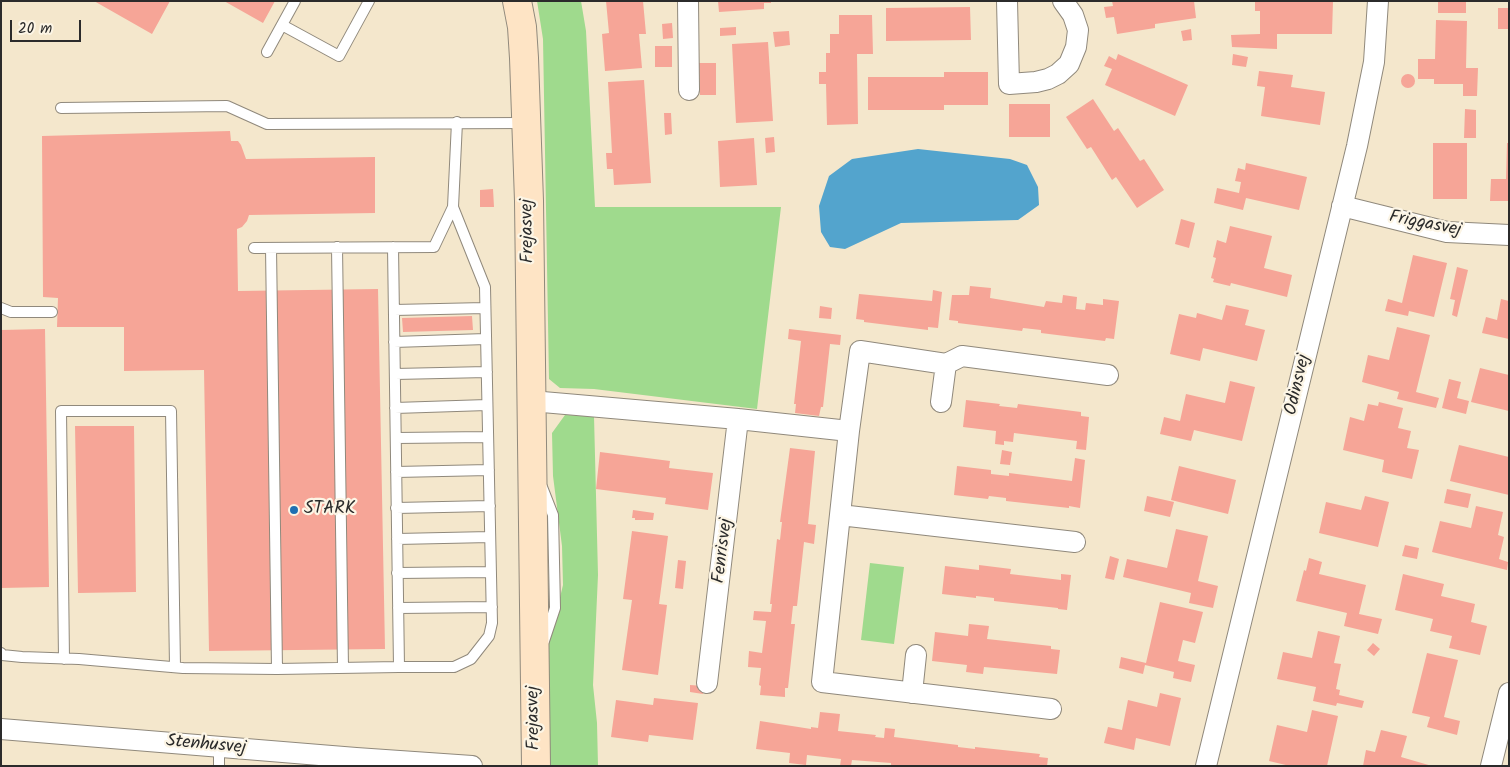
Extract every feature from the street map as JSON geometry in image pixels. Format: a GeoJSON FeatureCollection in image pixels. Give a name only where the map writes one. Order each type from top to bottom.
{"type":"FeatureCollection","features":[{"type":"Feature","properties":{"kind":"street","name":"Frejasvej"},"geometry":{"type":"LineString","coordinates":[[517,1],[522,27],[526,123],[536,766]]}},
{"type":"Feature","properties":{"kind":"street"},"geometry":{"type":"LineString","coordinates":[[688,1],[689,90]]}},
{"type":"Feature","properties":{"kind":"street"},"geometry":{"type":"LineString","coordinates":[[1007,1],[1009,84],[1048,79],[1058,74],[1069,64],[1076,47],[1078,30],[1074,14],[1063,1]]}},
{"type":"Feature","properties":{"kind":"street","name":"Odinsvej"},"geometry":{"type":"LineString","coordinates":[[1206,766],[1369,93],[1375,49],[1378,1]]}},
{"type":"Feature","properties":{"kind":"street","name":"Friggasvej"},"geometry":{"type":"LineString","coordinates":[[1342,206],[1447,232],[1509,235]]}},
{"type":"Feature","properties":{"kind":"street"},"geometry":{"type":"LineString","coordinates":[[1051,709],[822,682],[849,431],[860,351],[946,364],[962,356],[1108,375]]}},
{"type":"Feature","properties":{"kind":"street"},"geometry":{"type":"LineString","coordinates":[[941,402],[946,364]]}},
{"type":"Feature","properties":{"kind":"street"},"geometry":{"type":"LineString","coordinates":[[531,401],[738,419],[849,431]]}},
{"type":"Feature","properties":{"kind":"street","name":"Fenrisvej"},"geometry":{"type":"LineString","coordinates":[[707,683],[738,419]]}},
{"type":"Feature","properties":{"kind":"street"},"geometry":{"type":"LineString","coordinates":[[840,515],[1075,542]]}},
{"type":"Feature","properties":{"kind":"street"},"geometry":{"type":"LineString","coordinates":[[912,693],[916,655]]}},
{"type":"Feature","properties":{"kind":"street"},"geometry":{"type":"LineString","coordinates":[[1491,766],[1509,693]]}},
{"type":"Feature","properties":{"kind":"street","name":"Stenhusvej"},"geometry":{"type":"LineString","coordinates":[[1,729],[219,757],[472,766]]}},
{"type":"Feature","properties":{"kind":"lane"},"geometry":{"type":"LineString","coordinates":[[267,52],[296,1]]}},
{"type":"Feature","properties":{"kind":"lane"},"geometry":{"type":"LineString","coordinates":[[282,25],[339,56],[369,1]]}},
{"type":"Feature","properties":{"kind":"lane"},"geometry":{"type":"LineString","coordinates":[[61,108],[227,106],[267,124],[526,123]]}},
{"type":"Feature","properties":{"kind":"lane"},"geometry":{"type":"LineString","coordinates":[[254,248],[434,247],[453,207],[457,122]]}},
{"type":"Feature","properties":{"kind":"lane"},"geometry":{"type":"LineString","coordinates":[[1,654],[175,667],[277,669],[454,667],[471,659],[488,636],[492,623],[485,287],[453,207]]}},
{"type":"Feature","properties":{"kind":"lane"},"geometry":{"type":"LineString","coordinates":[[337,247],[343,668]]}},
{"type":"Feature","properties":{"kind":"lane"},"geometry":{"type":"LineString","coordinates":[[393,247],[399,667]]}},
{"type":"Feature","properties":{"kind":"lane"},"geometry":{"type":"LineString","coordinates":[[271,248],[277,669]]}},
{"type":"Feature","properties":{"kind":"lane"},"geometry":{"type":"LineString","coordinates":[[1,308],[11,312],[52,312]]}},
{"type":"Feature","properties":{"kind":"lane"},"geometry":{"type":"LineString","coordinates":[[394,310],[485,308]]}},
{"type":"Feature","properties":{"kind":"lane"},"geometry":{"type":"LineString","coordinates":[[394,342],[486,339]]}},
{"type":"Feature","properties":{"kind":"lane"},"geometry":{"type":"LineString","coordinates":[[395,374],[486,372]]}},
{"type":"Feature","properties":{"kind":"lane"},"geometry":{"type":"LineString","coordinates":[[395,408],[488,405]]}},
{"type":"Feature","properties":{"kind":"lane"},"geometry":{"type":"LineString","coordinates":[[64,659],[61,411],[171,411],[175,667]]}},
{"type":"Feature","properties":{"kind":"lane"},"geometry":{"type":"LineString","coordinates":[[396,438],[488,437]]}},
{"type":"Feature","properties":{"kind":"lane"},"geometry":{"type":"LineString","coordinates":[[396,472],[489,470]]}},
{"type":"Feature","properties":{"kind":"lane"},"geometry":{"type":"LineString","coordinates":[[396,508],[490,506]]}},
{"type":"Feature","properties":{"kind":"lane"},"geometry":{"type":"LineString","coordinates":[[397,539],[490,537]]}},
{"type":"Feature","properties":{"kind":"lane"},"geometry":{"type":"LineString","coordinates":[[397,574],[491,572]]}},
{"type":"Feature","properties":{"kind":"lane"},"geometry":{"type":"LineString","coordinates":[[398,608],[492,607]]}},
{"type":"Feature","properties":{"kind":"green space"},"geometry":{"type":"Polygon","coordinates":[[[537,1],[581,1],[586,31],[595,207],[781,207],[757,409],[594,389],[560,388],[549,379],[543,39],[537,1]]]}},
{"type":"Feature","properties":{"kind":"green space"},"geometry":{"type":"Polygon","coordinates":[[[565,415],[594,416],[598,575],[593,685],[597,723],[598,766],[548,766],[546,655],[563,585],[562,546],[553,476],[552,433],[565,415]]]}},
{"type":"Feature","properties":{"kind":"green space"},"geometry":{"type":"Polygon","coordinates":[[[870,563],[904,567],[894,644],[861,640],[870,563]]]}},
{"type":"Feature","properties":{"kind":"water"},"geometry":{"type":"Polygon","coordinates":[[[918,149],[1010,159],[1027,165],[1038,187],[1039,205],[1018,220],[901,223],[845,249],[830,247],[821,232],[819,206],[829,176],[852,159],[918,149]]]}},
{"type":"Feature","properties":{"kind":"building"},"geometry":{"type":"Polygon","coordinates":[[[94,1],[170,1],[152,34],[94,1]]]}},
{"type":"Feature","properties":{"kind":"building"},"geometry":{"type":"Polygon","coordinates":[[[224,1],[275,1],[263,23],[224,1]]]}},
{"type":"Feature","properties":{"kind":"building"},"geometry":{"type":"Polygon","coordinates":[[[606,1],[643,1],[646,34],[639,34],[642,68],[605,71],[602,34],[609,33],[606,1]]]}},
{"type":"Feature","properties":{"kind":"building"},"geometry":{"type":"Polygon","coordinates":[[[718,1],[771,1],[771,3],[764,3],[764,9],[719,12],[718,1]]]}},
{"type":"Feature","properties":{"kind":"building"},"geometry":{"type":"Polygon","coordinates":[[[1112,1],[1194,1],[1196,18],[1155,24],[1155,28],[1117,34],[1114,17],[1106,18],[1104,7],[1113,6],[1112,1]]]}},
{"type":"Feature","properties":{"kind":"building"},"geometry":{"type":"Polygon","coordinates":[[[1255,1],[1333,1],[1332,34],[1277,34],[1277,49],[1232,47],[1231,35],[1260,34],[1260,11],[1255,11],[1255,1]]]}},
{"type":"Feature","properties":{"kind":"building"},"geometry":{"type":"Polygon","coordinates":[[[1438,1],[1466,1],[1466,13],[1438,13],[1438,1]]]}},
{"type":"Feature","properties":{"kind":"building"},"geometry":{"type":"Polygon","coordinates":[[[970,7],[971,40],[886,41],[886,8],[970,7]]]}},
{"type":"Feature","properties":{"kind":"building"},"geometry":{"type":"Polygon","coordinates":[[[1498,8],[1509,8],[1509,29],[1498,29],[1498,8]]]}},
{"type":"Feature","properties":{"kind":"building"},"geometry":{"type":"Polygon","coordinates":[[[839,15],[872,15],[873,54],[857,54],[858,124],[827,125],[826,84],[819,84],[819,72],[826,72],[826,53],[830,53],[830,34],[839,34],[839,15]]]}},
{"type":"Feature","properties":{"kind":"building"},"geometry":{"type":"Polygon","coordinates":[[[1436,20],[1467,21],[1466,68],[1478,68],[1477,96],[1463,96],[1463,84],[1434,84],[1434,79],[1418,79],[1418,59],[1435,59],[1436,20]]]}},
{"type":"Feature","properties":{"kind":"building"},"geometry":{"type":"Polygon","coordinates":[[[672,23],[673,38],[663,39],[662,24],[672,23]]]}},
{"type":"Feature","properties":{"kind":"building"},"geometry":{"type":"Polygon","coordinates":[[[736,27],[736,35],[720,36],[720,28],[736,27]]]}},
{"type":"Feature","properties":{"kind":"building"},"geometry":{"type":"Polygon","coordinates":[[[1191,29],[1192,40],[1183,41],[1181,31],[1191,29]]]}},
{"type":"Feature","properties":{"kind":"building"},"geometry":{"type":"Polygon","coordinates":[[[789,31],[790,45],[775,47],[773,32],[789,31]]]}},
{"type":"Feature","properties":{"kind":"building"},"geometry":{"type":"Polygon","coordinates":[[[768,42],[773,121],[736,123],[732,44],[768,42]]]}},
{"type":"Feature","properties":{"kind":"building"},"geometry":{"type":"Polygon","coordinates":[[[655,46],[672,46],[672,67],[655,67],[655,46]]]}},
{"type":"Feature","properties":{"kind":"building"},"geometry":{"type":"Polygon","coordinates":[[[1118,54],[1188,85],[1175,116],[1105,85],[1112,69],[1104,66],[1109,56],[1116,60],[1118,54]]]}},
{"type":"Feature","properties":{"kind":"building"},"geometry":{"type":"Polygon","coordinates":[[[1233,54],[1248,57],[1246,67],[1232,65],[1233,54]]]}},
{"type":"Feature","properties":{"kind":"building"},"geometry":{"type":"Polygon","coordinates":[[[699,63],[716,63],[716,95],[700,95],[699,63]]]}},
{"type":"Feature","properties":{"kind":"building"},"geometry":{"type":"Polygon","coordinates":[[[1259,71],[1293,75],[1291,87],[1325,92],[1320,125],[1261,116],[1265,87],[1257,86],[1259,71]]]}},
{"type":"Feature","properties":{"kind":"building"},"geometry":{"type":"Polygon","coordinates":[[[944,72],[988,72],[988,105],[944,105],[944,110],[868,110],[868,77],[944,77],[944,72]]]}},
{"type":"Feature","properties":{"kind":"building"},"geometry":{"type":"Polygon","coordinates":[[[1408,74],[1413,76],[1415,81],[1413,86],[1408,88],[1403,86],[1401,81],[1403,76],[1408,74]]]}},
{"type":"Feature","properties":{"kind":"building"},"geometry":{"type":"Polygon","coordinates":[[[644,80],[651,183],[614,185],[613,169],[607,169],[606,153],[612,153],[608,82],[644,80]]]}},
{"type":"Feature","properties":{"kind":"building"},"geometry":{"type":"Polygon","coordinates":[[[1093,99],[1114,131],[1118,128],[1140,161],[1144,159],[1164,190],[1137,208],[1116,177],[1112,180],[1091,147],[1087,149],[1066,117],[1093,99]]]}},
{"type":"Feature","properties":{"kind":"building"},"geometry":{"type":"Polygon","coordinates":[[[1009,104],[1050,104],[1050,137],[1009,137],[1009,104]]]}},
{"type":"Feature","properties":{"kind":"building"},"geometry":{"type":"Polygon","coordinates":[[[1465,109],[1476,110],[1476,138],[1464,138],[1465,109]]]}},
{"type":"Feature","properties":{"kind":"building"},"geometry":{"type":"Polygon","coordinates":[[[664,113],[671,113],[672,134],[665,135],[664,113]]]}},
{"type":"Feature","properties":{"kind":"building","name":"STARK"},"geometry":{"type":"Polygon","coordinates":[[[230,131],[231,141],[238,141],[246,159],[375,157],[375,213],[249,215],[242,227],[237,229],[238,291],[378,289],[385,649],[209,651],[204,370],[124,371],[124,327],[57,327],[58,298],[43,297],[42,136],[230,131]]]}},
{"type":"Feature","properties":{"kind":"building"},"geometry":{"type":"Polygon","coordinates":[[[774,137],[775,152],[766,153],[765,138],[774,137]]]}},
{"type":"Feature","properties":{"kind":"building"},"geometry":{"type":"Polygon","coordinates":[[[754,138],[757,185],[720,187],[718,141],[754,138]]]}},
{"type":"Feature","properties":{"kind":"building"},"geometry":{"type":"Polygon","coordinates":[[[1433,143],[1467,143],[1467,199],[1433,199],[1433,143]]]}},
{"type":"Feature","properties":{"kind":"building"},"geometry":{"type":"Polygon","coordinates":[[[1507,143],[1509,143],[1509,201],[1490,201],[1491,179],[1506,179],[1507,143]]]}},
{"type":"Feature","properties":{"kind":"building"},"geometry":{"type":"Polygon","coordinates":[[[1246,163],[1307,177],[1299,210],[1246,198],[1243,210],[1214,203],[1217,188],[1239,193],[1241,182],[1235,181],[1238,168],[1245,170],[1246,163]]]}},
{"type":"Feature","properties":{"kind":"building"},"geometry":{"type":"Polygon","coordinates":[[[493,189],[494,207],[480,207],[480,190],[493,189]]]}},
{"type":"Feature","properties":{"kind":"building"},"geometry":{"type":"Polygon","coordinates":[[[1181,219],[1195,223],[1189,248],[1175,244],[1181,219]]]}},
{"type":"Feature","properties":{"kind":"building"},"geometry":{"type":"Polygon","coordinates":[[[1230,226],[1272,236],[1264,268],[1292,275],[1287,297],[1231,283],[1230,286],[1213,282],[1214,279],[1211,278],[1216,258],[1213,257],[1217,240],[1226,243],[1230,226]]]}},
{"type":"Feature","properties":{"kind":"building"},"geometry":{"type":"Polygon","coordinates":[[[1413,255],[1447,263],[1434,317],[1409,311],[1408,316],[1385,311],[1388,299],[1402,303],[1413,255]]]}},
{"type":"Feature","properties":{"kind":"building"},"geometry":{"type":"Polygon","coordinates":[[[1457,267],[1468,270],[1457,317],[1452,315],[1455,300],[1450,299],[1457,267]]]}},
{"type":"Feature","properties":{"kind":"building"},"geometry":{"type":"Polygon","coordinates":[[[970,286],[991,288],[990,298],[1044,307],[1046,301],[1062,303],[1063,295],[1077,297],[1076,309],[1085,310],[1086,303],[1103,305],[1103,299],[1119,301],[1114,339],[1106,338],[1105,341],[1041,333],[1041,330],[1023,328],[1022,331],[958,323],[958,321],[949,320],[952,295],[969,295],[970,286]]]}},
{"type":"Feature","properties":{"kind":"building"},"geometry":{"type":"Polygon","coordinates":[[[933,290],[942,292],[938,328],[928,327],[928,330],[864,322],[864,320],[856,319],[859,294],[932,301],[933,290]]]}},
{"type":"Feature","properties":{"kind":"building"},"geometry":{"type":"Polygon","coordinates":[[[1501,299],[1509,301],[1509,339],[1482,333],[1486,317],[1497,320],[1501,299]]]}},
{"type":"Feature","properties":{"kind":"building"},"geometry":{"type":"Polygon","coordinates":[[[1226,305],[1249,310],[1245,325],[1265,330],[1257,361],[1203,348],[1200,361],[1170,354],[1179,314],[1196,318],[1197,313],[1222,320],[1226,305]]]}},
{"type":"Feature","properties":{"kind":"building"},"geometry":{"type":"Polygon","coordinates":[[[820,306],[832,308],[831,319],[819,318],[820,306]]]}},
{"type":"Feature","properties":{"kind":"building"},"geometry":{"type":"Polygon","coordinates":[[[472,316],[473,330],[403,332],[402,318],[472,316]]]}},
{"type":"Feature","properties":{"kind":"building"},"geometry":{"type":"Polygon","coordinates":[[[1397,327],[1430,335],[1416,392],[1439,398],[1436,408],[1397,399],[1399,392],[1362,382],[1368,355],[1389,360],[1397,327]]]}},
{"type":"Feature","properties":{"kind":"building"},"geometry":{"type":"Polygon","coordinates":[[[45,329],[49,587],[1,588],[1,330],[45,329]]]}},
{"type":"Feature","properties":{"kind":"building"},"geometry":{"type":"Polygon","coordinates":[[[789,329],[841,335],[840,345],[830,344],[823,407],[821,407],[819,416],[795,413],[796,404],[794,404],[801,341],[788,339],[789,329]]]}},
{"type":"Feature","properties":{"kind":"building"},"geometry":{"type":"Polygon","coordinates":[[[1480,368],[1509,375],[1509,411],[1471,402],[1480,368]]]}},
{"type":"Feature","properties":{"kind":"building"},"geometry":{"type":"Polygon","coordinates":[[[1449,379],[1461,382],[1457,398],[1469,401],[1466,414],[1442,408],[1449,379]]]}},
{"type":"Feature","properties":{"kind":"building"},"geometry":{"type":"Polygon","coordinates":[[[1230,381],[1255,387],[1242,441],[1194,430],[1191,441],[1160,434],[1164,417],[1180,421],[1186,394],[1225,403],[1230,381]]]}},
{"type":"Feature","properties":{"kind":"building"},"geometry":{"type":"Polygon","coordinates":[[[966,400],[1017,408],[1018,404],[1081,412],[1081,416],[1089,417],[1086,450],[1076,449],[1077,441],[1014,433],[1013,442],[1004,441],[1004,445],[995,444],[996,431],[963,427],[966,400]]]}},
{"type":"Feature","properties":{"kind":"building"},"geometry":{"type":"Polygon","coordinates":[[[1379,402],[1403,408],[1398,428],[1411,431],[1407,448],[1419,450],[1412,479],[1382,472],[1384,460],[1343,450],[1350,417],[1364,421],[1368,404],[1378,406],[1379,402]]]}},
{"type":"Feature","properties":{"kind":"building"},"geometry":{"type":"Polygon","coordinates":[[[75,426],[134,426],[136,592],[78,593],[75,426]]]}},
{"type":"Feature","properties":{"kind":"building"},"geometry":{"type":"Polygon","coordinates":[[[1459,445],[1509,457],[1509,495],[1450,481],[1459,445]]]}},
{"type":"Feature","properties":{"kind":"building"},"geometry":{"type":"Polygon","coordinates":[[[790,448],[815,451],[808,524],[816,525],[814,544],[804,542],[797,606],[793,606],[791,624],[795,624],[788,688],[785,688],[785,697],[760,695],[761,668],[748,667],[749,651],[762,653],[766,621],[753,620],[754,611],[771,612],[772,604],[770,604],[777,539],[780,540],[782,522],[780,522],[790,448]]]}},
{"type":"Feature","properties":{"kind":"building"},"geometry":{"type":"Polygon","coordinates":[[[1002,450],[1012,452],[1010,465],[1000,464],[1002,450]]]}},
{"type":"Feature","properties":{"kind":"building"},"geometry":{"type":"Polygon","coordinates":[[[600,452],[670,461],[669,468],[713,473],[708,510],[665,504],[666,498],[596,489],[600,452]]]}},
{"type":"Feature","properties":{"kind":"building"},"geometry":{"type":"Polygon","coordinates":[[[1075,458],[1085,460],[1080,508],[1006,501],[1006,498],[989,496],[988,499],[954,495],[957,466],[991,470],[991,474],[1009,476],[1009,473],[1072,481],[1075,458]]]}},
{"type":"Feature","properties":{"kind":"building"},"geometry":{"type":"Polygon","coordinates":[[[1179,466],[1236,480],[1228,514],[1171,500],[1179,466]]]}},
{"type":"Feature","properties":{"kind":"building"},"geometry":{"type":"Polygon","coordinates":[[[1447,489],[1471,494],[1468,508],[1444,503],[1447,489]]]}},
{"type":"Feature","properties":{"kind":"building"},"geometry":{"type":"Polygon","coordinates":[[[1147,496],[1174,502],[1170,517],[1144,511],[1147,496]]]}},
{"type":"Feature","properties":{"kind":"building"},"geometry":{"type":"Polygon","coordinates":[[[1365,496],[1389,502],[1378,547],[1319,533],[1326,502],[1361,510],[1365,496]]]}},
{"type":"Feature","properties":{"kind":"building"},"geometry":{"type":"Polygon","coordinates":[[[1476,506],[1503,512],[1498,535],[1504,537],[1499,559],[1508,562],[1507,570],[1432,552],[1440,521],[1471,528],[1476,506]]]}},
{"type":"Feature","properties":{"kind":"building"},"geometry":{"type":"Polygon","coordinates":[[[633,510],[654,513],[653,520],[635,520],[635,518],[632,518],[633,510]]]}},
{"type":"Feature","properties":{"kind":"building"},"geometry":{"type":"Polygon","coordinates":[[[1176,529],[1208,536],[1198,581],[1218,586],[1213,608],[1189,603],[1191,593],[1123,577],[1127,559],[1167,568],[1176,529]]]}},
{"type":"Feature","properties":{"kind":"building"},"geometry":{"type":"Polygon","coordinates":[[[632,531],[668,536],[659,604],[667,605],[658,675],[622,670],[632,600],[623,599],[632,531]]]}},
{"type":"Feature","properties":{"kind":"building"},"geometry":{"type":"Polygon","coordinates":[[[1405,545],[1419,548],[1417,559],[1402,556],[1405,545]]]}},
{"type":"Feature","properties":{"kind":"building"},"geometry":{"type":"Polygon","coordinates":[[[1110,556],[1119,559],[1114,580],[1105,578],[1110,556]]]}},
{"type":"Feature","properties":{"kind":"building"},"geometry":{"type":"Polygon","coordinates":[[[1309,558],[1322,562],[1319,574],[1366,585],[1359,614],[1382,619],[1378,634],[1344,626],[1347,613],[1296,601],[1309,558]]]}},
{"type":"Feature","properties":{"kind":"building"},"geometry":{"type":"Polygon","coordinates":[[[678,560],[686,561],[683,589],[675,588],[678,560]]]}},
{"type":"Feature","properties":{"kind":"building"},"geometry":{"type":"Polygon","coordinates":[[[979,565],[1011,569],[1010,574],[1061,580],[1061,574],[1071,575],[1067,610],[994,601],[994,598],[942,594],[945,566],[979,570],[979,565]]]}},
{"type":"Feature","properties":{"kind":"building"},"geometry":{"type":"Polygon","coordinates":[[[1403,574],[1444,584],[1441,596],[1475,604],[1471,622],[1487,626],[1480,655],[1449,648],[1452,636],[1430,631],[1433,619],[1395,610],[1403,574]]]}},
{"type":"Feature","properties":{"kind":"building"},"geometry":{"type":"Polygon","coordinates":[[[1160,602],[1203,612],[1195,643],[1183,640],[1178,661],[1195,665],[1191,682],[1173,678],[1174,672],[1145,665],[1143,674],[1119,668],[1121,657],[1146,663],[1160,602]]]}},
{"type":"Feature","properties":{"kind":"building"},"geometry":{"type":"Polygon","coordinates":[[[969,624],[989,626],[987,639],[1051,646],[1051,649],[1060,650],[1057,674],[984,667],[983,674],[966,672],[967,665],[932,661],[935,632],[968,636],[969,624]]]}},
{"type":"Feature","properties":{"kind":"building"},"geometry":{"type":"Polygon","coordinates":[[[1318,631],[1340,636],[1334,663],[1341,664],[1336,689],[1340,690],[1339,695],[1364,701],[1362,708],[1337,703],[1336,706],[1313,701],[1316,687],[1277,679],[1283,652],[1312,658],[1318,631]]]}},
{"type":"Feature","properties":{"kind":"building"},"geometry":{"type":"Polygon","coordinates":[[[1373,643],[1380,649],[1374,656],[1367,650],[1373,643]]]}},
{"type":"Feature","properties":{"kind":"building"},"geometry":{"type":"Polygon","coordinates":[[[1427,653],[1458,660],[1444,717],[1460,721],[1457,735],[1427,727],[1430,717],[1412,713],[1427,653]]]}},
{"type":"Feature","properties":{"kind":"building"},"geometry":{"type":"Polygon","coordinates":[[[690,685],[704,686],[703,694],[690,692],[690,685]]]}},
{"type":"Feature","properties":{"kind":"building"},"geometry":{"type":"Polygon","coordinates":[[[1160,693],[1181,698],[1170,746],[1136,738],[1134,750],[1104,743],[1108,727],[1122,730],[1128,700],[1157,707],[1160,693]]]}},
{"type":"Feature","properties":{"kind":"building"},"geometry":{"type":"Polygon","coordinates":[[[654,698],[698,703],[693,740],[649,735],[648,742],[611,737],[616,700],[653,705],[654,698]]]}},
{"type":"Feature","properties":{"kind":"building"},"geometry":{"type":"Polygon","coordinates":[[[1312,710],[1338,716],[1327,766],[1290,766],[1269,761],[1277,725],[1307,732],[1312,710]]]}},
{"type":"Feature","properties":{"kind":"building"},"geometry":{"type":"Polygon","coordinates":[[[820,712],[840,714],[838,731],[876,735],[875,737],[884,738],[885,728],[895,729],[894,737],[975,749],[975,747],[1040,754],[1039,757],[1048,758],[1047,766],[896,766],[891,765],[891,763],[852,760],[851,766],[840,766],[841,759],[807,755],[806,765],[789,763],[790,753],[756,749],[760,721],[811,729],[811,727],[818,728],[820,712]]]}},
{"type":"Feature","properties":{"kind":"building"},"geometry":{"type":"Polygon","coordinates":[[[1381,730],[1407,736],[1401,757],[1432,766],[1363,766],[1366,750],[1375,752],[1381,730]]]}},
{"type":"Feature","properties":{"kind":"place","name":"STARK"},"geometry":{"type":"Point","coordinates":[294,510]}}]}
